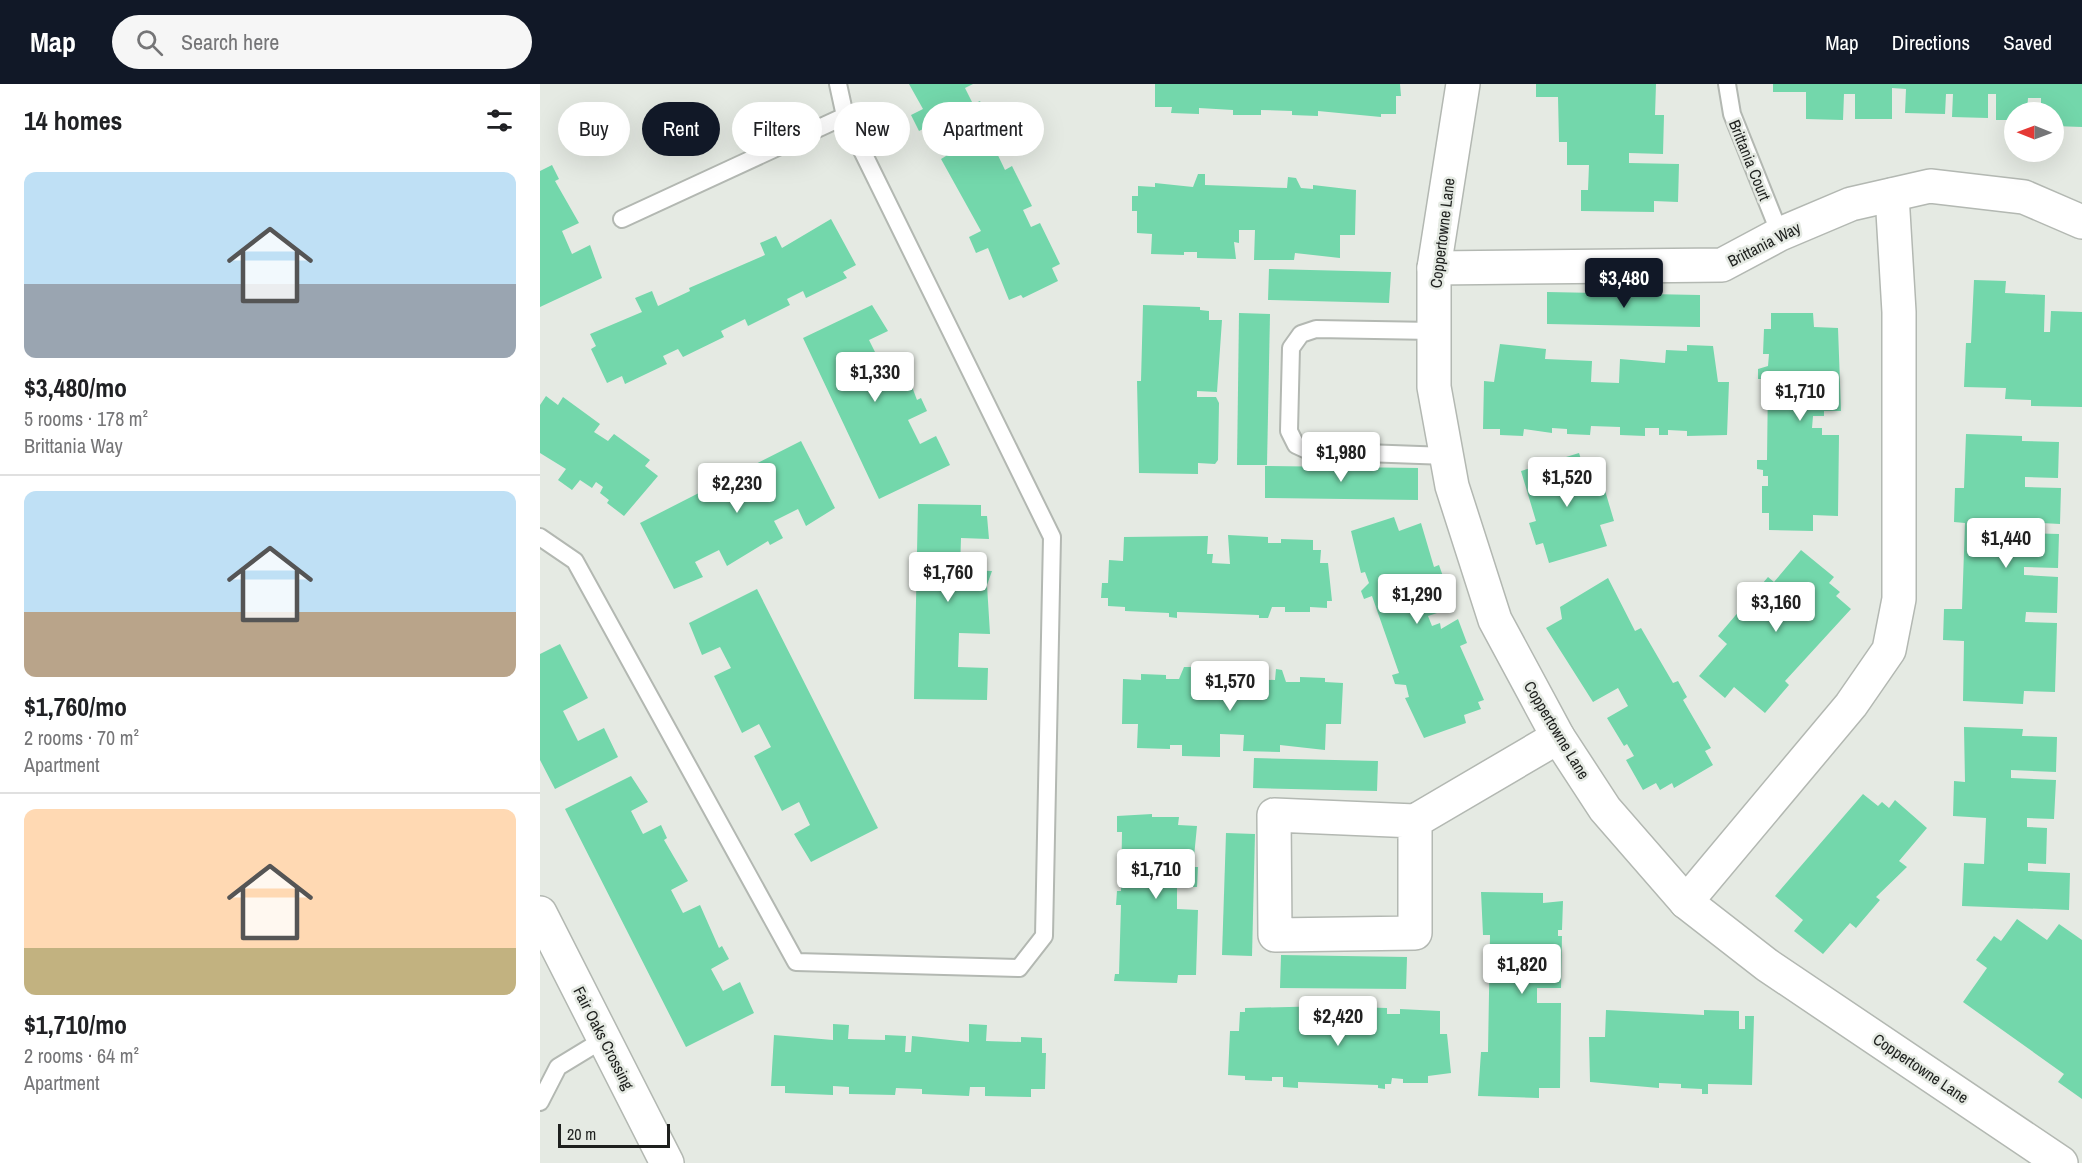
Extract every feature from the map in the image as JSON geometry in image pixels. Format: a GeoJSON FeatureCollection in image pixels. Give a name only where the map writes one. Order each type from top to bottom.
{"type":"FeatureCollection","features":[{"type":"Feature","properties":{"kind":"street","name":"Coppertowne Lane"},"geometry":{"type":"LineString","coordinates":[[1463,84],[1434,268],[1434,387],[1452,486],[1495,620],[1558,737],[1605,809],[1686,902],[1767,965],[2061,1163]]}},
{"type":"Feature","properties":{"kind":"street","name":"Brittania Way"},"geometry":{"type":"LineString","coordinates":[[1434,268],[1722,265],[1780,234],[1851,204],[1930,186],[2024,197],[2082,222]]}},
{"type":"Feature","properties":{"kind":"street"},"geometry":{"type":"LineString","coordinates":[[1686,902],[1851,705],[1889,650],[1899,599],[1899,312],[1892,195]]}},
{"type":"Feature","properties":{"kind":"street"},"geometry":{"type":"LineString","coordinates":[[1415,820],[1415,933],[1275,935],[1274,815],[1415,820],[1558,737]]}},
{"type":"Feature","properties":{"kind":"street","name":"Fair Oaks Crossing"},"geometry":{"type":"LineString","coordinates":[[540,913],[667,1163]]}},
{"type":"Feature","properties":{"kind":"lane"},"geometry":{"type":"LineString","coordinates":[[838,84],[842,102]]}},
{"type":"Feature","properties":{"kind":"lane","name":"Brittania Court"},"geometry":{"type":"LineString","coordinates":[[1727,84],[1732,114],[1780,234]]}},
{"type":"Feature","properties":{"kind":"lane"},"geometry":{"type":"LineString","coordinates":[[622,219],[834,121]]}},
{"type":"Feature","properties":{"kind":"lane"},"geometry":{"type":"LineString","coordinates":[[540,537],[575,561],[796,962],[1019,968],[1044,936],[1052,537],[865,156]]}},
{"type":"Feature","properties":{"kind":"lane"},"geometry":{"type":"LineString","coordinates":[[1434,331],[1316,329],[1301,334],[1291,348],[1289,431],[1296,445],[1309,451],[1447,456]]}},
{"type":"Feature","properties":{"kind":"lane"},"geometry":{"type":"LineString","coordinates":[[540,1102],[558,1067],[604,1038]]}},
{"type":"Feature","properties":{"kind":"building"},"geometry":{"type":"Polygon","coordinates":[[[909,84],[973,84],[965,88],[972,102],[922,102],[922,107],[909,84]]]}},
{"type":"Feature","properties":{"kind":"building"},"geometry":{"type":"Polygon","coordinates":[[[1155,84],[1400,84],[1401,96],[1396,96],[1396,114],[1381,114],[1381,117],[1318,111],[1318,116],[1292,115],[1292,111],[1261,110],[1261,115],[1233,115],[1233,110],[1199,108],[1199,114],[1171,113],[1172,107],[1155,107],[1155,84]]]}},
{"type":"Feature","properties":{"kind":"building"},"geometry":{"type":"Polygon","coordinates":[[[1536,84],[1656,84],[1655,115],[1664,115],[1663,154],[1629,153],[1629,163],[1679,164],[1678,202],[1654,201],[1654,212],[1581,211],[1581,190],[1588,190],[1589,165],[1567,165],[1567,142],[1559,142],[1558,97],[1536,97],[1536,84]]]}},
{"type":"Feature","properties":{"kind":"building"},"geometry":{"type":"Polygon","coordinates":[[[1773,84],[2082,84],[2082,127],[2064,126],[2064,102],[2041,102],[2041,98],[2028,98],[2028,102],[2004,102],[2004,120],[1996,120],[1996,94],[1988,94],[1988,118],[1952,117],[1953,94],[1946,94],[1945,114],[1905,113],[1906,89],[1892,88],[1892,119],[1855,119],[1855,94],[1844,94],[1843,120],[1806,119],[1806,92],[1773,92],[1773,84]]]}},
{"type":"Feature","properties":{"kind":"building"},"geometry":{"type":"Polygon","coordinates":[[[922,110],[922,130],[919,131],[911,115],[922,110]]]}},
{"type":"Feature","properties":{"kind":"building"},"geometry":{"type":"Polygon","coordinates":[[[946,156],[998,156],[1005,170],[1012,166],[1032,206],[1023,210],[1031,227],[1040,223],[1060,264],[1052,268],[1058,281],[1023,298],[1021,295],[1009,300],[988,248],[976,253],[969,237],[981,231],[941,159],[946,156]]]}},
{"type":"Feature","properties":{"kind":"building"},"geometry":{"type":"Polygon","coordinates":[[[552,165],[559,179],[555,181],[579,223],[562,231],[572,254],[590,245],[602,278],[540,307],[540,171],[552,165]]]}},
{"type":"Feature","properties":{"kind":"building"},"geometry":{"type":"Polygon","coordinates":[[[1198,174],[1205,174],[1205,185],[1287,188],[1288,177],[1296,178],[1301,188],[1313,189],[1313,185],[1356,190],[1355,235],[1340,235],[1340,258],[1295,253],[1294,260],[1254,260],[1255,230],[1239,230],[1239,243],[1234,242],[1236,259],[1197,258],[1197,252],[1184,252],[1184,255],[1151,254],[1152,234],[1137,233],[1137,211],[1132,211],[1132,196],[1138,196],[1138,186],[1155,187],[1155,183],[1193,187],[1198,174]]]}},
{"type":"Feature","properties":{"kind":"building"},"geometry":{"type":"Polygon","coordinates":[[[831,219],[856,265],[843,272],[847,278],[806,298],[803,291],[787,299],[790,305],[748,326],[745,319],[721,331],[724,337],[683,357],[678,349],[663,356],[667,364],[625,384],[622,376],[607,383],[591,349],[596,346],[590,334],[642,312],[635,298],[652,291],[658,306],[690,291],[689,288],[765,255],[760,243],[776,236],[782,248],[831,219]]]}},
{"type":"Feature","properties":{"kind":"building"},"geometry":{"type":"Polygon","coordinates":[[[1269,269],[1391,272],[1389,303],[1268,300],[1269,269]]]}},
{"type":"Feature","properties":{"kind":"building"},"geometry":{"type":"Polygon","coordinates":[[[1974,280],[2006,281],[2005,293],[2045,295],[2044,332],[2050,332],[2051,311],[2082,312],[2082,407],[2031,406],[2031,400],[2005,399],[2006,388],[1964,387],[1966,343],[1971,343],[1974,280]]]}},
{"type":"Feature","properties":{"kind":"building"},"geometry":{"type":"Polygon","coordinates":[[[1547,292],[1700,295],[1700,327],[1547,324],[1547,292]]]}},
{"type":"Feature","properties":{"kind":"building"},"geometry":{"type":"Polygon","coordinates":[[[872,305],[888,331],[869,340],[881,364],[900,355],[917,400],[921,398],[927,411],[908,420],[920,444],[936,436],[950,465],[879,499],[803,338],[872,305]]]}},
{"type":"Feature","properties":{"kind":"building"},"geometry":{"type":"Polygon","coordinates":[[[1143,305],[1200,307],[1200,310],[1209,311],[1209,320],[1222,320],[1217,392],[1197,391],[1197,397],[1216,397],[1219,403],[1218,460],[1215,464],[1198,463],[1198,474],[1139,473],[1137,381],[1141,381],[1143,305]]]}},
{"type":"Feature","properties":{"kind":"building"},"geometry":{"type":"Polygon","coordinates":[[[1239,313],[1270,314],[1267,465],[1237,465],[1239,313]]]}},
{"type":"Feature","properties":{"kind":"building"},"geometry":{"type":"Polygon","coordinates":[[[1771,313],[1813,313],[1814,327],[1838,328],[1841,411],[1824,411],[1824,416],[1813,416],[1812,428],[1822,428],[1822,435],[1839,435],[1838,516],[1813,515],[1813,531],[1769,530],[1769,513],[1762,513],[1762,486],[1768,486],[1768,476],[1763,476],[1763,470],[1757,469],[1757,460],[1767,460],[1768,379],[1758,379],[1758,369],[1768,366],[1769,354],[1763,354],[1764,329],[1771,329],[1771,313]]]}},
{"type":"Feature","properties":{"kind":"building"},"geometry":{"type":"Polygon","coordinates":[[[1500,344],[1546,349],[1545,359],[1592,361],[1591,382],[1619,383],[1620,359],[1665,363],[1666,350],[1687,351],[1687,345],[1713,346],[1718,382],[1729,382],[1727,435],[1687,436],[1687,431],[1668,430],[1668,435],[1659,435],[1659,428],[1645,428],[1645,436],[1620,435],[1620,427],[1591,426],[1590,435],[1567,434],[1567,429],[1552,428],[1552,433],[1524,429],[1523,436],[1500,435],[1500,429],[1483,429],[1484,381],[1494,382],[1500,344]]]}},
{"type":"Feature","properties":{"kind":"building"},"geometry":{"type":"Polygon","coordinates":[[[546,396],[558,405],[563,397],[600,424],[594,432],[608,441],[614,434],[650,460],[645,466],[658,476],[624,516],[607,503],[609,500],[600,493],[603,487],[596,482],[592,488],[580,480],[572,490],[558,480],[566,469],[540,453],[540,405],[546,396]]]}},
{"type":"Feature","properties":{"kind":"building"},"geometry":{"type":"Polygon","coordinates":[[[1966,434],[2022,436],[2022,441],[2059,442],[2058,478],[2025,477],[2025,487],[2061,488],[2060,524],[2025,522],[2025,533],[2059,534],[2058,568],[2024,567],[2024,575],[2058,577],[2057,613],[2026,612],[2025,622],[2057,623],[2055,692],[2024,691],[2023,704],[1963,701],[1964,641],[1943,640],[1944,609],[1962,609],[1965,523],[1954,522],[1955,488],[1964,488],[1966,434]]]}},
{"type":"Feature","properties":{"kind":"building"},"geometry":{"type":"Polygon","coordinates":[[[801,441],[835,508],[806,526],[798,509],[774,521],[783,538],[770,545],[768,541],[727,566],[719,550],[695,562],[703,577],[674,589],[640,523],[801,441]]]}},
{"type":"Feature","properties":{"kind":"building"},"geometry":{"type":"Polygon","coordinates":[[[1579,453],[1588,481],[1601,477],[1614,521],[1600,525],[1607,546],[1549,563],[1543,543],[1536,545],[1529,523],[1536,521],[1521,471],[1579,453]]]}},
{"type":"Feature","properties":{"kind":"building"},"geometry":{"type":"Polygon","coordinates":[[[1265,466],[1418,468],[1418,500],[1265,498],[1265,466]]]}},
{"type":"Feature","properties":{"kind":"building"},"geometry":{"type":"Polygon","coordinates":[[[918,504],[981,505],[981,516],[987,516],[989,539],[961,538],[960,570],[992,571],[987,585],[990,634],[959,633],[958,667],[988,668],[987,700],[914,699],[918,504]]]}},
{"type":"Feature","properties":{"kind":"building"},"geometry":{"type":"Polygon","coordinates":[[[1394,517],[1399,531],[1421,523],[1434,567],[1439,565],[1452,602],[1444,605],[1446,610],[1428,616],[1432,626],[1440,623],[1441,629],[1458,619],[1467,643],[1460,646],[1484,700],[1478,702],[1481,709],[1464,715],[1466,723],[1424,738],[1405,698],[1409,697],[1406,685],[1395,684],[1392,675],[1399,673],[1372,596],[1364,599],[1361,591],[1369,583],[1365,572],[1361,573],[1351,531],[1394,517]]]}},
{"type":"Feature","properties":{"kind":"building"},"geometry":{"type":"Polygon","coordinates":[[[1228,535],[1268,537],[1268,543],[1281,543],[1281,539],[1313,540],[1313,550],[1321,550],[1320,563],[1328,563],[1332,601],[1327,601],[1327,608],[1310,607],[1310,612],[1285,612],[1285,607],[1272,607],[1268,618],[1259,618],[1259,615],[1177,612],[1177,618],[1169,617],[1169,613],[1125,611],[1125,607],[1108,606],[1108,598],[1101,598],[1102,583],[1108,583],[1109,560],[1123,561],[1124,537],[1208,536],[1207,554],[1213,554],[1212,563],[1230,564],[1228,535]]]}},
{"type":"Feature","properties":{"kind":"building"},"geometry":{"type":"Polygon","coordinates":[[[1801,550],[1834,577],[1829,583],[1840,592],[1836,596],[1851,609],[1785,681],[1789,685],[1765,713],[1734,687],[1725,698],[1699,676],[1727,644],[1718,636],[1768,577],[1774,582],[1801,550]]]}},
{"type":"Feature","properties":{"kind":"building"},"geometry":{"type":"Polygon","coordinates":[[[1608,578],[1635,631],[1641,628],[1673,683],[1678,681],[1687,697],[1683,700],[1711,748],[1705,751],[1713,765],[1674,788],[1672,783],[1660,790],[1656,783],[1643,790],[1626,760],[1634,756],[1627,744],[1624,746],[1607,718],[1628,706],[1618,688],[1593,702],[1546,628],[1562,619],[1560,607],[1608,578]]]}},
{"type":"Feature","properties":{"kind":"building"},"geometry":{"type":"Polygon","coordinates":[[[757,589],[878,828],[811,862],[794,834],[810,825],[799,802],[782,811],[754,756],[771,747],[759,724],[742,733],[714,676],[731,668],[720,647],[702,655],[689,623],[757,589]]]}},
{"type":"Feature","properties":{"kind":"building"},"geometry":{"type":"Polygon","coordinates":[[[560,644],[588,698],[563,711],[578,741],[604,728],[618,757],[555,789],[540,760],[540,654],[560,644]]]}},
{"type":"Feature","properties":{"kind":"building"},"geometry":{"type":"Polygon","coordinates":[[[1184,667],[1192,667],[1192,677],[1275,680],[1276,669],[1282,670],[1286,682],[1300,682],[1300,677],[1325,678],[1325,682],[1343,683],[1341,724],[1326,724],[1325,750],[1280,745],[1280,752],[1243,751],[1244,735],[1220,734],[1220,757],[1182,756],[1182,745],[1170,745],[1170,749],[1137,748],[1138,724],[1122,724],[1123,679],[1141,680],[1141,674],[1166,675],[1166,679],[1179,679],[1184,667]]]}},
{"type":"Feature","properties":{"kind":"building"},"geometry":{"type":"Polygon","coordinates":[[[1964,727],[2023,729],[2022,736],[2057,737],[2056,772],[2011,770],[2011,778],[2056,780],[2054,819],[2027,818],[2027,827],[2047,828],[2046,864],[2028,863],[2028,871],[2070,873],[2069,910],[1962,906],[1964,863],[1984,864],[1986,818],[1953,816],[1954,781],[1965,782],[1964,727]]]}},
{"type":"Feature","properties":{"kind":"building"},"geometry":{"type":"Polygon","coordinates":[[[1254,758],[1378,761],[1377,791],[1253,788],[1254,758]]]}},
{"type":"Feature","properties":{"kind":"building"},"geometry":{"type":"Polygon","coordinates":[[[631,776],[648,802],[631,811],[643,834],[661,825],[667,838],[664,840],[688,881],[671,890],[683,913],[700,905],[719,948],[722,946],[729,959],[711,969],[723,991],[740,982],[754,1013],[686,1047],[565,809],[631,776]]]}},
{"type":"Feature","properties":{"kind":"building"},"geometry":{"type":"Polygon","coordinates":[[[1863,794],[1878,806],[1882,802],[1889,808],[1895,800],[1927,828],[1899,861],[1907,867],[1876,897],[1880,900],[1856,928],[1850,923],[1823,954],[1794,931],[1803,920],[1775,896],[1863,794]]]}},
{"type":"Feature","properties":{"kind":"building"},"geometry":{"type":"Polygon","coordinates":[[[1152,814],[1152,817],[1179,817],[1178,825],[1197,826],[1193,867],[1198,867],[1197,887],[1177,887],[1177,909],[1198,910],[1196,975],[1178,975],[1177,983],[1114,981],[1115,974],[1119,974],[1121,905],[1116,905],[1117,891],[1121,891],[1122,832],[1117,832],[1117,816],[1152,814]]]}},
{"type":"Feature","properties":{"kind":"building"},"geometry":{"type":"Polygon","coordinates":[[[1226,833],[1255,834],[1252,956],[1222,955],[1226,833]]]}},
{"type":"Feature","properties":{"kind":"building"},"geometry":{"type":"Polygon","coordinates":[[[1481,892],[1543,893],[1543,903],[1563,901],[1562,930],[1558,930],[1558,936],[1562,936],[1561,988],[1537,988],[1537,1003],[1561,1003],[1560,1088],[1539,1088],[1539,1098],[1478,1096],[1481,1052],[1488,1052],[1490,935],[1483,935],[1481,892]]]}},
{"type":"Feature","properties":{"kind":"building"},"geometry":{"type":"Polygon","coordinates":[[[2017,919],[2047,940],[2059,924],[2082,940],[2082,1099],[2058,1082],[2064,1074],[1963,1002],[1987,968],[1976,960],[1994,936],[2001,941],[2017,919]]]}},
{"type":"Feature","properties":{"kind":"building"},"geometry":{"type":"Polygon","coordinates":[[[1281,955],[1407,957],[1406,989],[1280,988],[1281,955]]]}},
{"type":"Feature","properties":{"kind":"building"},"geometry":{"type":"Polygon","coordinates":[[[1327,1006],[1326,1023],[1332,1023],[1331,1034],[1345,1035],[1352,1007],[1387,1008],[1387,1014],[1400,1014],[1400,1009],[1440,1011],[1440,1034],[1447,1034],[1451,1073],[1428,1076],[1428,1083],[1403,1083],[1403,1079],[1392,1078],[1391,1084],[1385,1084],[1385,1089],[1378,1088],[1378,1085],[1298,1082],[1298,1088],[1283,1087],[1283,1077],[1272,1077],[1272,1081],[1245,1080],[1245,1076],[1228,1075],[1230,1031],[1239,1031],[1240,1012],[1245,1012],[1245,1008],[1327,1006]]]}},
{"type":"Feature","properties":{"kind":"building"},"geometry":{"type":"Polygon","coordinates":[[[1606,1010],[1704,1015],[1704,1010],[1739,1011],[1739,1029],[1745,1029],[1745,1016],[1754,1016],[1752,1085],[1708,1084],[1708,1094],[1702,1094],[1702,1089],[1681,1088],[1681,1084],[1659,1083],[1659,1088],[1590,1082],[1589,1037],[1605,1037],[1606,1010]]]}},
{"type":"Feature","properties":{"kind":"building"},"geometry":{"type":"Polygon","coordinates":[[[833,1024],[849,1025],[848,1039],[885,1040],[885,1035],[906,1036],[905,1052],[911,1052],[912,1036],[969,1042],[969,1024],[987,1025],[986,1041],[1021,1042],[1021,1037],[1042,1038],[1042,1053],[1046,1053],[1045,1089],[1031,1089],[1031,1097],[985,1096],[985,1087],[970,1087],[969,1096],[922,1094],[922,1089],[896,1088],[895,1095],[849,1094],[849,1087],[833,1086],[833,1095],[785,1093],[785,1086],[771,1086],[774,1035],[833,1040],[833,1024]]]}}]}
